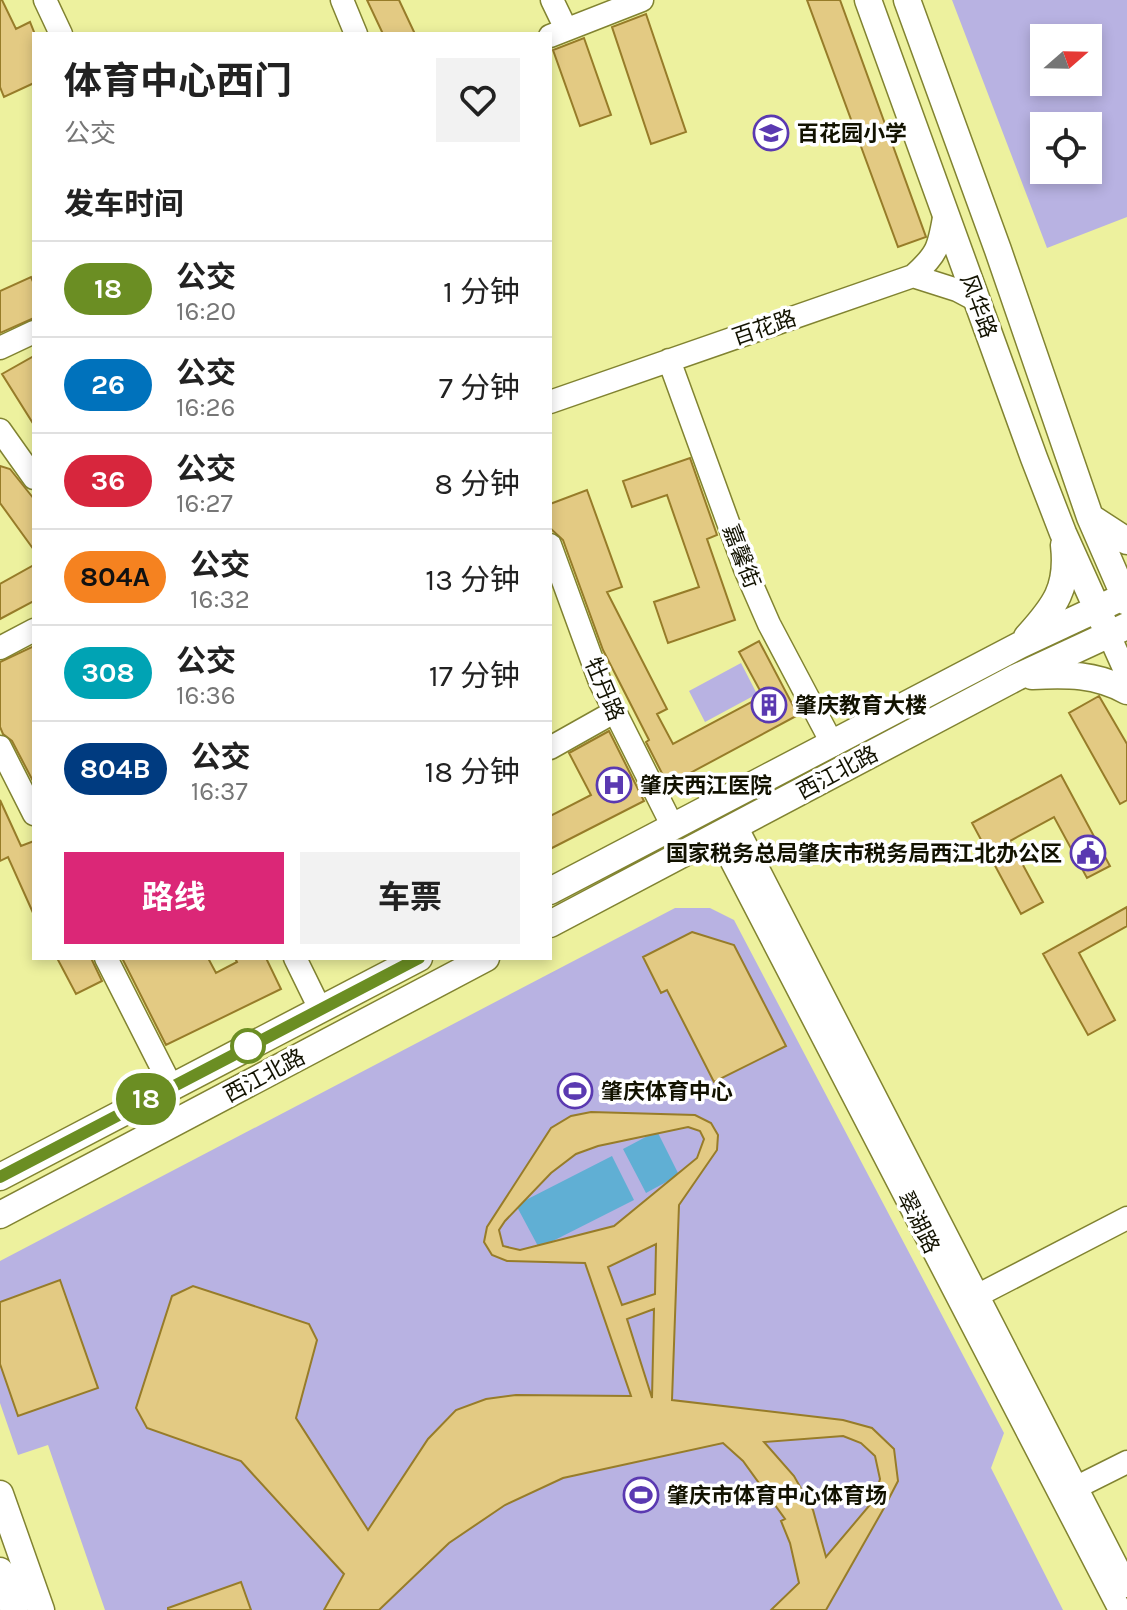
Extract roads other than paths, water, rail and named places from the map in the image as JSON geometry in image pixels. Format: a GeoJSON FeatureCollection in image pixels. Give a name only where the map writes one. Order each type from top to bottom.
{"type":"FeatureCollection","features":[{"type":"Feature","properties":{"kind":"main road","name":"风华路"},"geometry":{"type":"LineString","coordinates":[[868,0],[1063,533],[1097,609],[1118,631]]}},
{"type":"Feature","properties":{"kind":"main road","name":"风华路"},"geometry":{"type":"LineString","coordinates":[[907,0],[993,235],[1090,517],[1126,597]]}},
{"type":"Feature","properties":{"kind":"main road"},"geometry":{"type":"LineString","coordinates":[[1034,458],[1065,447]]}},
{"type":"Feature","properties":{"kind":"main road"},"geometry":{"type":"LineString","coordinates":[[1090,517],[1127,541]]}},
{"type":"Feature","properties":{"kind":"main road"},"geometry":{"type":"LineString","coordinates":[[1020,645],[1051,610],[1061,590],[1067,568],[1063,533]]}},
{"type":"Feature","properties":{"kind":"main road","name":"西江北路"},"geometry":{"type":"LineString","coordinates":[[552,890],[1020,645],[1126,597]]}},
{"type":"Feature","properties":{"kind":"main road","name":"西江北路"},"geometry":{"type":"LineString","coordinates":[[552,923],[1017,677],[1118,631]]}},
{"type":"Feature","properties":{"kind":"main road"},"geometry":{"type":"LineString","coordinates":[[977,668],[991,691]]}},
{"type":"Feature","properties":{"kind":"main road"},"geometry":{"type":"LineString","coordinates":[[1017,677],[1090,676],[1127,691]]}},
{"type":"Feature","properties":{"kind":"main road","name":"西江北路"},"geometry":{"type":"LineString","coordinates":[[0,1177],[415,960]]}},
{"type":"Feature","properties":{"kind":"main road","name":"西江北路"},"geometry":{"type":"LineString","coordinates":[[2,1215],[482,960]]}},
{"type":"Feature","properties":{"kind":"main road"},"geometry":{"type":"LineString","coordinates":[[35,1158],[54,1187]]}},
{"type":"Feature","properties":{"kind":"main road"},"geometry":{"type":"LineString","coordinates":[[0,1494],[41,1610]]}},
{"type":"Feature","properties":{"kind":"main road"},"geometry":{"type":"LineString","coordinates":[[0,1571],[14,1610]]}},
{"type":"Feature","properties":{"kind":"street"},"geometry":{"type":"LineString","coordinates":[[45,0],[60,32]]}},
{"type":"Feature","properties":{"kind":"street"},"geometry":{"type":"LineString","coordinates":[[342,0],[355,32]]}},
{"type":"Feature","properties":{"kind":"street"},"geometry":{"type":"LineString","coordinates":[[552,0],[558,33],[642,0]]}},
{"type":"Feature","properties":{"kind":"street"},"geometry":{"type":"LineString","coordinates":[[913,276],[933,258],[945,212]]}},
{"type":"Feature","properties":{"kind":"street"},"geometry":{"type":"LineString","coordinates":[[913,276],[957,290],[976,300]]}},
{"type":"Feature","properties":{"kind":"street","name":"百花路"},"geometry":{"type":"LineString","coordinates":[[552,401],[913,276]]}},
{"type":"Feature","properties":{"kind":"street"},"geometry":{"type":"LineString","coordinates":[[0,348],[32,333]]}},
{"type":"Feature","properties":{"kind":"street","name":"嘉馨街"},"geometry":{"type":"LineString","coordinates":[[669,360],[745,569],[769,624],[833,745]]}},
{"type":"Feature","properties":{"kind":"street"},"geometry":{"type":"LineString","coordinates":[[1,435],[32,475]]}},
{"type":"Feature","properties":{"kind":"street","name":"牡丹路"},"geometry":{"type":"LineString","coordinates":[[552,550],[614,712],[673,827]]}},
{"type":"Feature","properties":{"kind":"street"},"geometry":{"type":"LineString","coordinates":[[0,648],[32,631]]}},
{"type":"Feature","properties":{"kind":"street"},"geometry":{"type":"LineString","coordinates":[[1118,631],[1127,675]]}},
{"type":"Feature","properties":{"kind":"street"},"geometry":{"type":"LineString","coordinates":[[552,747],[614,712]]}},
{"type":"Feature","properties":{"kind":"street"},"geometry":{"type":"LineString","coordinates":[[0,747],[32,809]]}},
{"type":"Feature","properties":{"kind":"street","name":"翠湖路"},"geometry":{"type":"LineString","coordinates":[[727,830],[1069,1492],[1120,1610]]}},
{"type":"Feature","properties":{"kind":"street"},"geometry":{"type":"LineString","coordinates":[[107,960],[171,1086]]}},
{"type":"Feature","properties":{"kind":"street"},"geometry":{"type":"LineString","coordinates":[[296,960],[327,1006]]}},
{"type":"Feature","properties":{"kind":"street"},"geometry":{"type":"LineString","coordinates":[[311,960],[327,1006]]}},
{"type":"Feature","properties":{"kind":"street"},"geometry":{"type":"LineString","coordinates":[[969,1299],[1127,1218]]}},
{"type":"Feature","properties":{"kind":"street"},"geometry":{"type":"LineString","coordinates":[[1069,1492],[1127,1462]]}},
{"type":"Feature","properties":{"kind":"street","name":"翠湖路"},"geometry":{"type":"LineString","coordinates":[[1069,1492],[1127,1586]]}},
{"type":"Feature","properties":{"kind":"water"},"geometry":{"type":"Polygon","coordinates":[[[657,1131],[679,1175],[646,1193],[623,1149],[657,1131]]]}},
{"type":"Feature","properties":{"kind":"water"},"geometry":{"type":"Polygon","coordinates":[[[612,1156],[634,1200],[539,1248],[516,1205],[612,1156]]]}},
{"type":"Feature","properties":{"kind":"place","name":"百花园小学"},"geometry":{"type":"Point","coordinates":[771,133]}},
{"type":"Feature","properties":{"kind":"place","name":"肇庆教育大楼"},"geometry":{"type":"Point","coordinates":[769,705]}},
{"type":"Feature","properties":{"kind":"place","name":"肇庆西江医院"},"geometry":{"type":"Point","coordinates":[614,785]}},
{"type":"Feature","properties":{"kind":"place","name":"国家税务总局肇庆市税务局西江北办公区"},"geometry":{"type":"Point","coordinates":[1088,853]}},
{"type":"Feature","properties":{"kind":"place","name":"肇庆体育中心"},"geometry":{"type":"Point","coordinates":[575,1091]}},
{"type":"Feature","properties":{"kind":"place","name":"肇庆市体育中心体育场"},"geometry":{"type":"Point","coordinates":[641,1495]}}]}
